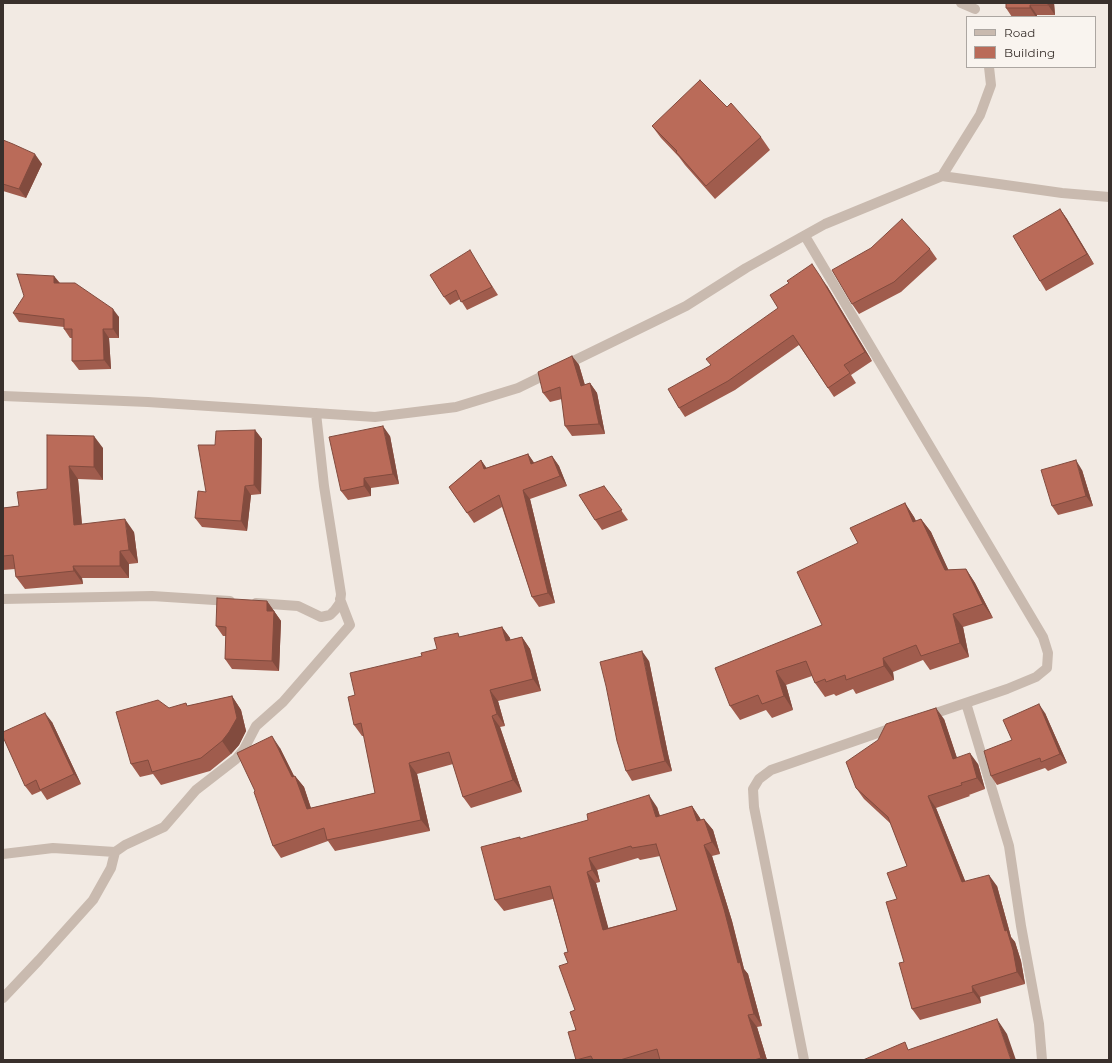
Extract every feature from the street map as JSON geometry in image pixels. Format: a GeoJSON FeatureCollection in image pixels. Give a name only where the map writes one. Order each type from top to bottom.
{"type":"FeatureCollection","features":[{"type":"Feature","properties":{"kind":"street"},"geometry":{"type":"LineString","coordinates":[[961,3],[976,10]]}},
{"type":"Feature","properties":{"kind":"street"},"geometry":{"type":"LineString","coordinates":[[942,176],[980,115],[991,84],[989,68]]}},
{"type":"Feature","properties":{"kind":"street"},"geometry":{"type":"LineString","coordinates":[[3,396],[148,402],[375,416],[456,407],[518,388],[686,306],[746,268],[825,224],[942,176],[1062,193],[1109,197]]}},
{"type":"Feature","properties":{"kind":"street"},"geometry":{"type":"LineString","coordinates":[[805,236],[1044,637],[1048,653],[1047,668],[1036,677],[921,718]]}},
{"type":"Feature","properties":{"kind":"street"},"geometry":{"type":"LineString","coordinates":[[3,599],[152,596],[298,606],[321,617],[330,615],[340,603],[340,594],[324,486],[316,413]]}},
{"type":"Feature","properties":{"kind":"street"},"geometry":{"type":"LineString","coordinates":[[3,854],[53,848],[115,852],[125,845],[164,827],[196,790],[236,759],[244,749],[256,726],[283,702],[350,625],[340,599]]}},
{"type":"Feature","properties":{"kind":"street"},"geometry":{"type":"LineString","coordinates":[[966,703],[1009,846],[1021,926],[1039,1024],[1042,1060]]}},
{"type":"Feature","properties":{"kind":"street"},"geometry":{"type":"LineString","coordinates":[[804,1060],[754,807],[753,789],[759,779],[770,770],[906,724]]}},
{"type":"Feature","properties":{"kind":"street"},"geometry":{"type":"LineString","coordinates":[[3,998],[93,900],[111,868],[115,852]]}},
{"type":"Feature","properties":{"kind":"building"},"geometry":{"type":"Polygon","coordinates":[[[1006,3],[1048,3],[1048,5],[1030,5],[1030,8],[1006,8],[1006,3]]]}},
{"type":"Feature","properties":{"kind":"building"},"geometry":{"type":"Polygon","coordinates":[[[700,80],[727,107],[731,103],[761,137],[706,186],[676,152],[677,151],[652,126],[700,80]]]}},
{"type":"Feature","properties":{"kind":"building"},"geometry":{"type":"Polygon","coordinates":[[[3,140],[35,154],[19,189],[3,184],[3,140]]]}},
{"type":"Feature","properties":{"kind":"building"},"geometry":{"type":"Polygon","coordinates":[[[1060,209],[1087,254],[1040,281],[1013,236],[1060,209]]]}},
{"type":"Feature","properties":{"kind":"building"},"geometry":{"type":"Polygon","coordinates":[[[902,219],[930,249],[894,282],[852,304],[832,270],[871,248],[902,219]]]}},
{"type":"Feature","properties":{"kind":"building"},"geometry":{"type":"Polygon","coordinates":[[[470,250],[492,287],[461,302],[456,290],[444,297],[430,275],[470,250]]]}},
{"type":"Feature","properties":{"kind":"building"},"geometry":{"type":"Polygon","coordinates":[[[812,264],[865,352],[844,365],[850,373],[828,388],[793,335],[728,381],[679,408],[668,389],[711,365],[706,359],[778,308],[770,295],[789,283],[787,281],[812,264]]]}},
{"type":"Feature","properties":{"kind":"building"},"geometry":{"type":"Polygon","coordinates":[[[17,274],[54,276],[54,283],[75,283],[113,309],[113,329],[103,329],[104,360],[72,361],[72,329],[64,329],[64,319],[13,313],[24,296],[17,274]]]}},
{"type":"Feature","properties":{"kind":"building"},"geometry":{"type":"Polygon","coordinates":[[[572,356],[581,386],[590,383],[599,424],[565,426],[560,387],[543,393],[538,372],[572,356]]]}},
{"type":"Feature","properties":{"kind":"building"},"geometry":{"type":"Polygon","coordinates":[[[383,426],[393,474],[364,478],[364,486],[341,491],[329,437],[383,426]]]}},
{"type":"Feature","properties":{"kind":"building"},"geometry":{"type":"Polygon","coordinates":[[[255,430],[254,485],[245,486],[241,521],[195,518],[198,491],[206,492],[198,445],[215,445],[216,431],[255,430]]]}},
{"type":"Feature","properties":{"kind":"building"},"geometry":{"type":"Polygon","coordinates":[[[47,435],[94,436],[94,467],[69,466],[74,525],[125,519],[129,550],[120,551],[120,566],[73,566],[74,571],[16,577],[13,555],[3,556],[3,508],[19,506],[17,492],[47,489],[47,435]]]}},
{"type":"Feature","properties":{"kind":"building"},"geometry":{"type":"Polygon","coordinates":[[[528,454],[531,464],[552,456],[560,476],[523,490],[548,593],[532,597],[499,495],[467,513],[449,487],[481,460],[484,469],[528,454]]]}},
{"type":"Feature","properties":{"kind":"building"},"geometry":{"type":"Polygon","coordinates":[[[1076,460],[1086,496],[1052,506],[1041,470],[1076,460]]]}},
{"type":"Feature","properties":{"kind":"building"},"geometry":{"type":"Polygon","coordinates":[[[604,486],[622,510],[595,520],[579,495],[604,486]]]}},
{"type":"Feature","properties":{"kind":"building"},"geometry":{"type":"Polygon","coordinates":[[[905,503],[913,522],[921,519],[945,570],[966,569],[983,604],[953,614],[960,643],[921,656],[916,645],[883,658],[884,666],[846,680],[845,675],[826,682],[825,679],[815,683],[806,661],[776,671],[784,696],[762,704],[758,695],[730,706],[715,668],[822,625],[797,572],[858,543],[850,528],[905,503]]]}},
{"type":"Feature","properties":{"kind":"building"},"geometry":{"type":"Polygon","coordinates":[[[217,598],[267,601],[267,611],[274,611],[272,661],[225,659],[226,627],[216,626],[217,598]]]}},
{"type":"Feature","properties":{"kind":"building"},"geometry":{"type":"Polygon","coordinates":[[[502,627],[506,641],[522,637],[533,679],[490,690],[497,714],[492,716],[513,780],[463,797],[449,752],[409,763],[421,820],[327,840],[324,828],[273,846],[254,792],[255,791],[237,753],[272,736],[292,777],[295,776],[307,809],[375,793],[361,723],[354,725],[348,697],[355,695],[350,673],[422,656],[421,653],[437,649],[434,638],[458,633],[459,637],[502,627]]]}},
{"type":"Feature","properties":{"kind":"building"},"geometry":{"type":"Polygon","coordinates":[[[642,651],[665,761],[626,771],[617,741],[600,662],[642,651]]]}},
{"type":"Feature","properties":{"kind":"building"},"geometry":{"type":"Polygon","coordinates":[[[232,696],[237,718],[222,741],[201,758],[152,772],[148,760],[131,764],[116,712],[158,700],[169,708],[186,703],[187,706],[232,696]]]}},
{"type":"Feature","properties":{"kind":"building"},"geometry":{"type":"Polygon","coordinates":[[[1039,704],[1060,754],[1041,762],[1040,758],[991,776],[984,751],[1012,740],[1003,720],[1039,704]]]}},
{"type":"Feature","properties":{"kind":"building"},"geometry":{"type":"Polygon","coordinates":[[[936,708],[953,759],[970,753],[977,778],[961,783],[962,785],[928,796],[962,882],[989,875],[1005,931],[1007,930],[1013,950],[1017,972],[972,986],[973,992],[912,1009],[899,963],[904,962],[886,902],[897,899],[887,873],[907,866],[888,817],[856,788],[846,762],[878,740],[886,724],[936,708]]]}},
{"type":"Feature","properties":{"kind":"building"},"geometry":{"type":"Polygon","coordinates":[[[45,713],[74,774],[40,790],[36,780],[25,786],[3,737],[3,732],[45,713]]]}},
{"type":"Feature","properties":{"kind":"building"},"geometry":{"type":"Polygon","coordinates":[[[649,795],[656,817],[692,806],[697,821],[704,819],[712,842],[704,845],[724,909],[738,963],[740,962],[754,1014],[748,1015],[761,1058],[754,1060],[660,1060],[657,1049],[620,1060],[593,1060],[591,1056],[576,1060],[568,1032],[576,1030],[570,1012],[575,1010],[559,966],[568,963],[564,953],[568,952],[550,886],[495,900],[481,847],[520,837],[520,839],[588,820],[587,814],[649,795]],[[656,844],[632,848],[631,846],[589,858],[592,870],[587,872],[603,930],[677,910],[656,844]]]}},
{"type":"Feature","properties":{"kind":"building"},"geometry":{"type":"Polygon","coordinates":[[[997,1019],[1011,1060],[863,1060],[905,1042],[908,1050],[997,1019]]]}}]}
